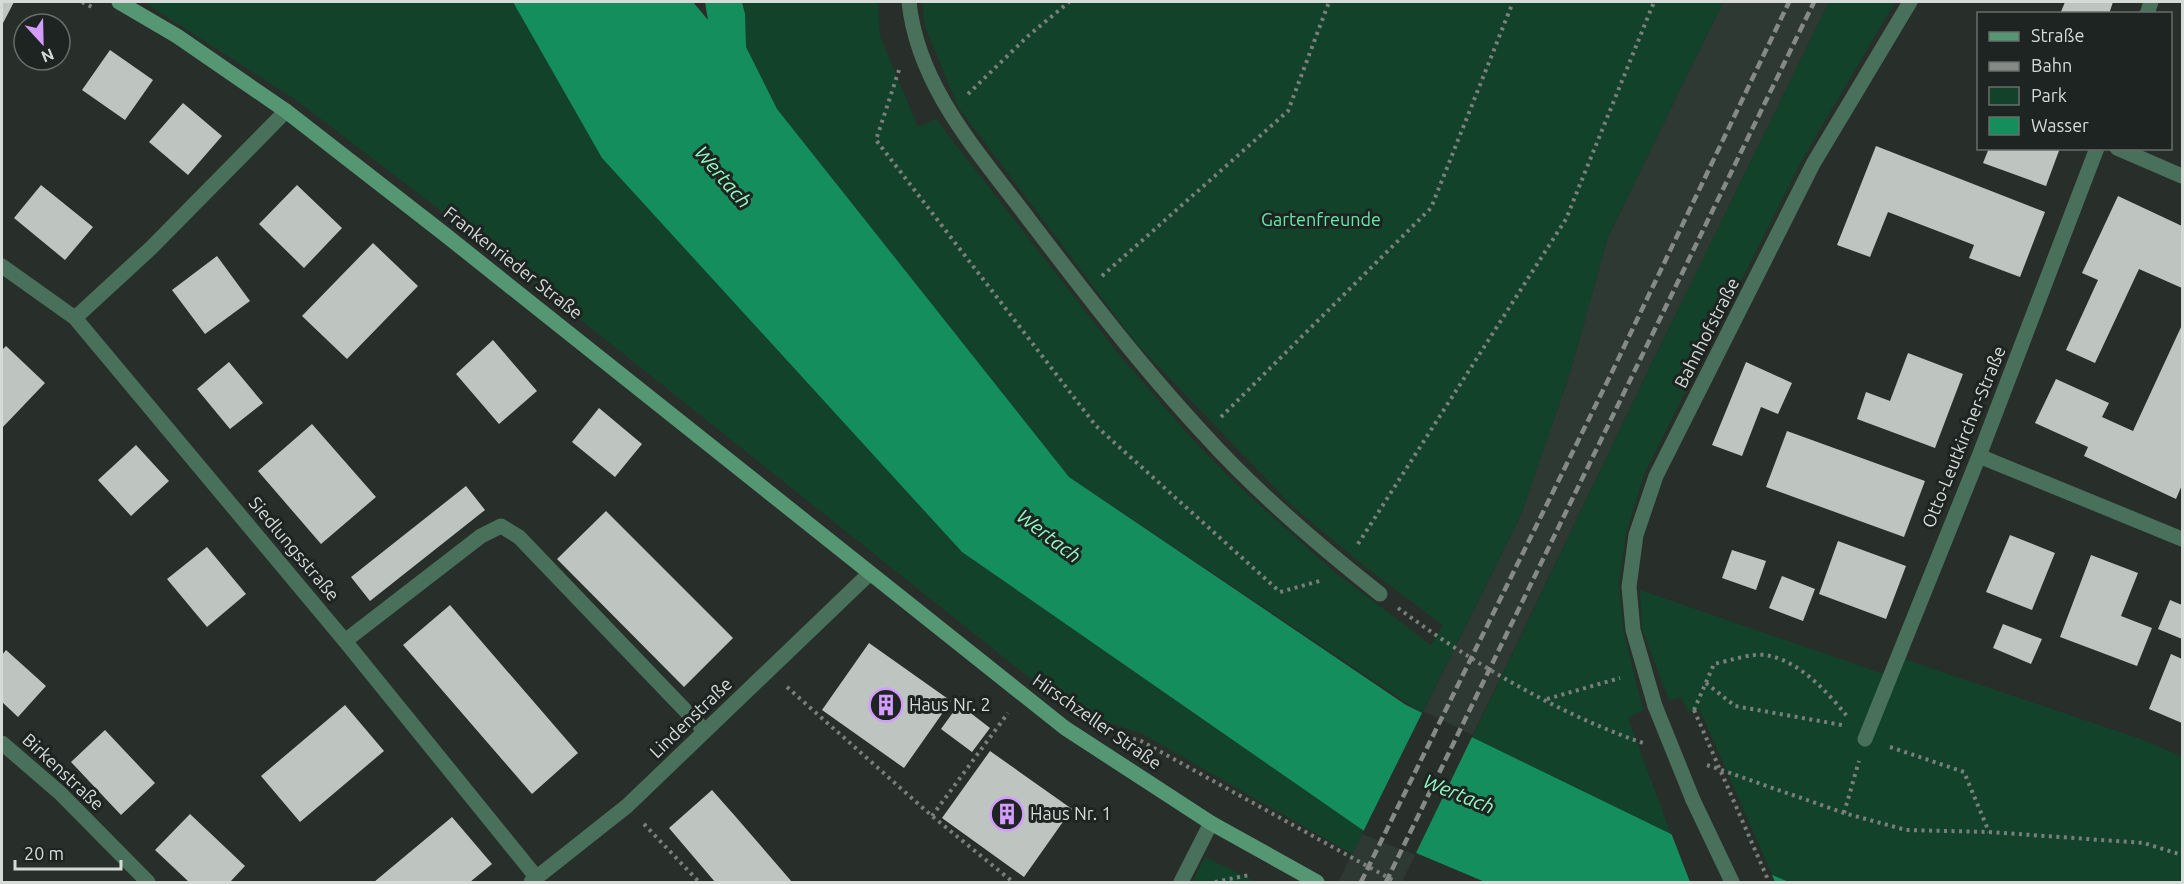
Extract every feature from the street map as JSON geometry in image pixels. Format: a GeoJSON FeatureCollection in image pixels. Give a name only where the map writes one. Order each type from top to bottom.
{"type":"FeatureCollection","features":[{"type":"Feature","properties":{"kind":"street","name":"Frankenrieder Straße"},"geometry":{"type":"LineString","coordinates":[[118,2],[177,36],[286,111],[870,573]]}},
{"type":"Feature","properties":{"kind":"street"},"geometry":{"type":"LineString","coordinates":[[909,2],[912,29],[946,111],[1084,292],[1202,433],[1347,568],[1380,594]]}},
{"type":"Feature","properties":{"kind":"street","name":"Bahnhofstraße"},"geometry":{"type":"LineString","coordinates":[[1693,800],[1655,706],[1633,630],[1629,587],[1636,536],[1656,476],[1813,164],[1910,2]]}},
{"type":"Feature","properties":{"kind":"street"},"geometry":{"type":"LineString","coordinates":[[75,318],[151,248],[286,111]]}},
{"type":"Feature","properties":{"kind":"street","name":"Otto-Leutkircher-Straße"},"geometry":{"type":"LineString","coordinates":[[1861,733],[1979,456],[2096,150]]}},
{"type":"Feature","properties":{"kind":"street"},"geometry":{"type":"LineString","coordinates":[[2121,150],[2182,176]]}},
{"type":"Feature","properties":{"kind":"street","name":"Siedlungsstraße"},"geometry":{"type":"LineString","coordinates":[[2,266],[75,318],[345,641],[534,880]]}},
{"type":"Feature","properties":{"kind":"street"},"geometry":{"type":"LineString","coordinates":[[1979,456],[2182,539]]}},
{"type":"Feature","properties":{"kind":"street"},"geometry":{"type":"LineString","coordinates":[[345,641],[481,536],[501,526],[519,537],[705,731]]}},
{"type":"Feature","properties":{"kind":"street","name":"Lindenstraße"},"geometry":{"type":"LineString","coordinates":[[534,880],[627,806],[870,573]]}},
{"type":"Feature","properties":{"kind":"street","name":"Hirschzeller Straße"},"geometry":{"type":"LineString","coordinates":[[870,573],[1065,728],[1211,823],[1317,882]]}},
{"type":"Feature","properties":{"kind":"street","name":"Birkenstraße"},"geometry":{"type":"LineString","coordinates":[[2,742],[60,793],[148,882]]}},
{"type":"Feature","properties":{"kind":"street"},"geometry":{"type":"LineString","coordinates":[[1693,800],[1721,882]]}},
{"type":"Feature","properties":{"kind":"street"},"geometry":{"type":"LineString","coordinates":[[1693,800],[1732,882]]}},
{"type":"Feature","properties":{"kind":"street"},"geometry":{"type":"LineString","coordinates":[[1181,882],[1211,823]]}},
{"type":"Feature","properties":{"kind":"path"},"geometry":{"type":"LineString","coordinates":[[946,111],[959,102],[1028,36],[1069,2]]}},
{"type":"Feature","properties":{"kind":"path"},"geometry":{"type":"LineString","coordinates":[[1084,292],[1288,111],[1329,2]]}},
{"type":"Feature","properties":{"kind":"path"},"geometry":{"type":"LineString","coordinates":[[1202,433],[1431,208],[1513,2]]}},
{"type":"Feature","properties":{"kind":"path"},"geometry":{"type":"LineString","coordinates":[[912,29],[876,140],[1096,426],[1280,592],[1347,568],[1566,219],[1654,2]]}},
{"type":"Feature","properties":{"kind":"path"},"geometry":{"type":"LineString","coordinates":[[1769,882],[1694,711],[1714,664],[1764,655],[1798,668],[1829,694],[1861,733]]}},
{"type":"Feature","properties":{"kind":"path"},"geometry":{"type":"LineString","coordinates":[[1546,700],[1645,671]]}},
{"type":"Feature","properties":{"kind":"path"},"geometry":{"type":"LineString","coordinates":[[1706,683],[1735,706],[1861,733],[1964,772],[1989,832],[2144,843],[2182,855]]}},
{"type":"Feature","properties":{"kind":"path"},"geometry":{"type":"LineString","coordinates":[[792,691],[932,816],[1013,882]]}},
{"type":"Feature","properties":{"kind":"path"},"geometry":{"type":"LineString","coordinates":[[932,816],[1009,712]]}},
{"type":"Feature","properties":{"kind":"path"},"geometry":{"type":"LineString","coordinates":[[1844,813],[1861,733]]}},
{"type":"Feature","properties":{"kind":"path"},"geometry":{"type":"LineString","coordinates":[[1130,739],[1141,741],[1396,882]]}},
{"type":"Feature","properties":{"kind":"path"},"geometry":{"type":"LineString","coordinates":[[627,806],[699,882]]}},
{"type":"Feature","properties":{"kind":"path"},"geometry":{"type":"LineString","coordinates":[[1215,882],[1253,875]]}},
{"type":"Feature","properties":{"kind":"shaded area"},"geometry":{"type":"Polygon","coordinates":[[[1723,2],[1829,2],[1402,882],[1338,882],[1521,515],[1570,373],[1608,237],[1723,2]]]}},
{"type":"Feature","properties":{"kind":"green space"},"geometry":{"type":"Polygon","coordinates":[[[144,2],[513,2],[602,158],[962,552],[1364,831],[1352,854],[1141,733],[1071,711],[512,265],[296,100],[144,2]]]}},
{"type":"Feature","properties":{"kind":"green space","name":"Gartenfreunde"},"geometry":{"type":"Polygon","coordinates":[[[742,2],[878,2],[880,36],[918,127],[936,119],[1120,356],[1195,442],[1233,481],[1332,570],[1431,645],[1443,625],[1364,566],[1292,506],[1136,343],[958,107],[925,26],[922,2],[1723,2],[1608,237],[1570,373],[1521,515],[1422,713],[1069,477],[777,109],[746,47],[745,14],[742,2]]]}},
{"type":"Feature","properties":{"kind":"green space"},"geometry":{"type":"Polygon","coordinates":[[[1829,2],[1895,2],[1802,160],[1645,472],[1626,533],[1619,586],[1624,633],[1643,710],[1628,718],[1671,834],[1472,738],[1829,2]]]}},
{"type":"Feature","properties":{"kind":"green space"},"geometry":{"type":"Polygon","coordinates":[[[1640,590],[1898,679],[1904,659],[2146,741],[2182,757],[2182,882],[1789,882],[1773,877],[1700,710],[1688,712],[1681,697],[1669,700],[1642,629],[1640,590]]]}},
{"type":"Feature","properties":{"kind":"green space"},"geometry":{"type":"Polygon","coordinates":[[[1205,857],[1256,882],[1192,882],[1205,857]]]}},
{"type":"Feature","properties":{"kind":"water","name":"Wertach"},"geometry":{"type":"Polygon","coordinates":[[[513,2],[693,2],[708,20],[705,2],[742,2],[745,14],[746,47],[777,109],[1069,477],[1406,705],[1671,834],[1789,882],[1485,882],[1364,831],[962,552],[602,158],[513,2]]]}},
{"type":"Feature","properties":{"kind":"pier"},"geometry":{"type":"Polygon","coordinates":[[[1423,711],[1473,735],[1415,855],[1362,834],[1423,711]]]}},
{"type":"Feature","properties":{"kind":"pier"},"geometry":{"type":"Polygon","coordinates":[[[1670,830],[1771,873],[1775,882],[1690,882],[1670,830]]]}},
{"type":"Feature","properties":{"kind":"building"},"geometry":{"type":"Polygon","coordinates":[[[2,2],[14,2],[2,25],[2,2]]]}},
{"type":"Feature","properties":{"kind":"building"},"geometry":{"type":"Polygon","coordinates":[[[2065,2],[2113,2],[2110,12],[2061,12],[2065,2]]]}},
{"type":"Feature","properties":{"kind":"building"},"geometry":{"type":"Polygon","coordinates":[[[110,50],[153,80],[125,120],[82,90],[110,50]]]}},
{"type":"Feature","properties":{"kind":"building"},"geometry":{"type":"Polygon","coordinates":[[[183,103],[222,136],[188,175],[149,142],[183,103]]]}},
{"type":"Feature","properties":{"kind":"building"},"geometry":{"type":"Polygon","coordinates":[[[1876,146],[2045,212],[2020,277],[1969,258],[1974,245],[1888,212],[1870,257],[1837,245],[1876,146]]]}},
{"type":"Feature","properties":{"kind":"building"},"geometry":{"type":"Polygon","coordinates":[[[1988,150],[2059,150],[2046,186],[1983,163],[1988,150]]]}},
{"type":"Feature","properties":{"kind":"building"},"geometry":{"type":"Polygon","coordinates":[[[41,185],[93,227],[65,260],[14,218],[41,185]]]}},
{"type":"Feature","properties":{"kind":"building"},"geometry":{"type":"Polygon","coordinates":[[[297,185],[342,228],[304,268],[259,224],[297,185]]]}},
{"type":"Feature","properties":{"kind":"building"},"geometry":{"type":"Polygon","coordinates":[[[2118,196],[2182,226],[2182,288],[2139,269],[2095,363],[2066,350],[2098,280],[2082,273],[2118,196]]]}},
{"type":"Feature","properties":{"kind":"building"},"geometry":{"type":"Polygon","coordinates":[[[373,243],[418,286],[347,359],[302,316],[373,243]]]}},
{"type":"Feature","properties":{"kind":"building"},"geometry":{"type":"Polygon","coordinates":[[[217,256],[250,301],[205,334],[172,290],[217,256]]]}},
{"type":"Feature","properties":{"kind":"building"},"geometry":{"type":"Polygon","coordinates":[[[2182,325],[2182,485],[2176,499],[2084,456],[2088,447],[2035,423],[2056,379],[2109,403],[2102,417],[2133,431],[2182,325]]]}},
{"type":"Feature","properties":{"kind":"building"},"geometry":{"type":"Polygon","coordinates":[[[493,340],[537,391],[499,424],[456,374],[493,340]]]}},
{"type":"Feature","properties":{"kind":"building"},"geometry":{"type":"Polygon","coordinates":[[[6,346],[45,383],[2,428],[2,350],[6,346]]]}},
{"type":"Feature","properties":{"kind":"building"},"geometry":{"type":"Polygon","coordinates":[[[1908,353],[1963,374],[1935,448],[1857,419],[1866,392],[1890,401],[1908,353]]]}},
{"type":"Feature","properties":{"kind":"building"},"geometry":{"type":"Polygon","coordinates":[[[229,362],[263,403],[230,429],[197,389],[229,362]]]}},
{"type":"Feature","properties":{"kind":"building"},"geometry":{"type":"Polygon","coordinates":[[[1746,362],[1792,383],[1778,414],[1761,407],[1742,456],[1712,445],[1746,362]]]}},
{"type":"Feature","properties":{"kind":"building"},"geometry":{"type":"Polygon","coordinates":[[[599,408],[642,444],[615,477],[572,442],[599,408]]]}},
{"type":"Feature","properties":{"kind":"building"},"geometry":{"type":"Polygon","coordinates":[[[312,424],[376,497],[321,544],[258,471],[312,424]]]}},
{"type":"Feature","properties":{"kind":"building"},"geometry":{"type":"Polygon","coordinates":[[[1787,431],[1925,481],[1904,537],[1766,487],[1787,431]]]}},
{"type":"Feature","properties":{"kind":"building"},"geometry":{"type":"Polygon","coordinates":[[[136,445],[169,481],[131,516],[98,480],[136,445]]]}},
{"type":"Feature","properties":{"kind":"building"},"geometry":{"type":"Polygon","coordinates":[[[466,486],[485,510],[370,601],[351,577],[466,486]]]}},
{"type":"Feature","properties":{"kind":"building"},"geometry":{"type":"Polygon","coordinates":[[[606,511],[733,638],[684,687],[557,559],[606,511]]]}},
{"type":"Feature","properties":{"kind":"building"},"geometry":{"type":"Polygon","coordinates":[[[2010,535],[2055,553],[2032,610],[1986,592],[2010,535]]]}},
{"type":"Feature","properties":{"kind":"building"},"geometry":{"type":"Polygon","coordinates":[[[1838,541],[1906,566],[1886,619],[1819,594],[1838,541]]]}},
{"type":"Feature","properties":{"kind":"building"},"geometry":{"type":"Polygon","coordinates":[[[207,547],[246,594],[207,627],[167,579],[207,547]]]}},
{"type":"Feature","properties":{"kind":"building"},"geometry":{"type":"Polygon","coordinates":[[[1732,550],[1766,561],[1756,590],[1722,578],[1732,550]]]}},
{"type":"Feature","properties":{"kind":"building"},"geometry":{"type":"Polygon","coordinates":[[[2091,555],[2138,573],[2121,616],[2152,628],[2137,666],[2060,637],[2091,555]]]}},
{"type":"Feature","properties":{"kind":"building"},"geometry":{"type":"Polygon","coordinates":[[[1782,576],[1815,589],[1803,621],[1769,608],[1782,576]]]}},
{"type":"Feature","properties":{"kind":"building"},"geometry":{"type":"Polygon","coordinates":[[[2170,600],[2182,605],[2182,639],[2158,629],[2170,600]]]}},
{"type":"Feature","properties":{"kind":"building"},"geometry":{"type":"Polygon","coordinates":[[[450,605],[578,753],[532,794],[403,645],[450,605]]]}},
{"type":"Feature","properties":{"kind":"building"},"geometry":{"type":"Polygon","coordinates":[[[2003,624],[2042,639],[2031,664],[1993,648],[2003,624]]]}},
{"type":"Feature","properties":{"kind":"building","name":"Haus Nr. 2"},"geometry":{"type":"Polygon","coordinates":[[[869,643],[951,701],[904,768],[822,710],[869,643]]]}},
{"type":"Feature","properties":{"kind":"building"},"geometry":{"type":"Polygon","coordinates":[[[6,650],[46,686],[18,717],[2,702],[2,655],[6,650]]]}},
{"type":"Feature","properties":{"kind":"building"},"geometry":{"type":"Polygon","coordinates":[[[2171,654],[2182,659],[2182,723],[2149,709],[2171,654]]]}},
{"type":"Feature","properties":{"kind":"building"},"geometry":{"type":"Polygon","coordinates":[[[959,704],[990,728],[972,752],[941,729],[959,704]]]}},
{"type":"Feature","properties":{"kind":"building"},"geometry":{"type":"Polygon","coordinates":[[[345,705],[384,751],[300,822],[261,776],[345,705]]]}},
{"type":"Feature","properties":{"kind":"building"},"geometry":{"type":"Polygon","coordinates":[[[105,730],[155,783],[121,815],[71,762],[105,730]]]}},
{"type":"Feature","properties":{"kind":"building","name":"Haus Nr. 1"},"geometry":{"type":"Polygon","coordinates":[[[990,751],[1072,809],[1024,877],[942,818],[990,751]]]}},
{"type":"Feature","properties":{"kind":"building"},"geometry":{"type":"Polygon","coordinates":[[[712,790],[792,882],[715,882],[669,828],[712,790]]]}},
{"type":"Feature","properties":{"kind":"building"},"geometry":{"type":"Polygon","coordinates":[[[190,814],[245,866],[230,882],[189,882],[155,850],[190,814]]]}},
{"type":"Feature","properties":{"kind":"building"},"geometry":{"type":"Polygon","coordinates":[[[452,817],[492,864],[470,882],[374,882],[452,817]]]}},
{"type":"Feature","properties":{"kind":"railway"},"geometry":{"type":"LineString","coordinates":[[1361,882],[1612,372],[1789,2]]}},
{"type":"Feature","properties":{"kind":"railway"},"geometry":{"type":"LineString","coordinates":[[1386,882],[1814,2]]}},
{"type":"Feature","properties":{"kind":"place","name":"Haus Nr. 2"},"geometry":{"type":"Point","coordinates":[886,705]}},
{"type":"Feature","properties":{"kind":"place","name":"Haus Nr. 1"},"geometry":{"type":"Point","coordinates":[1007,814]}}]}
